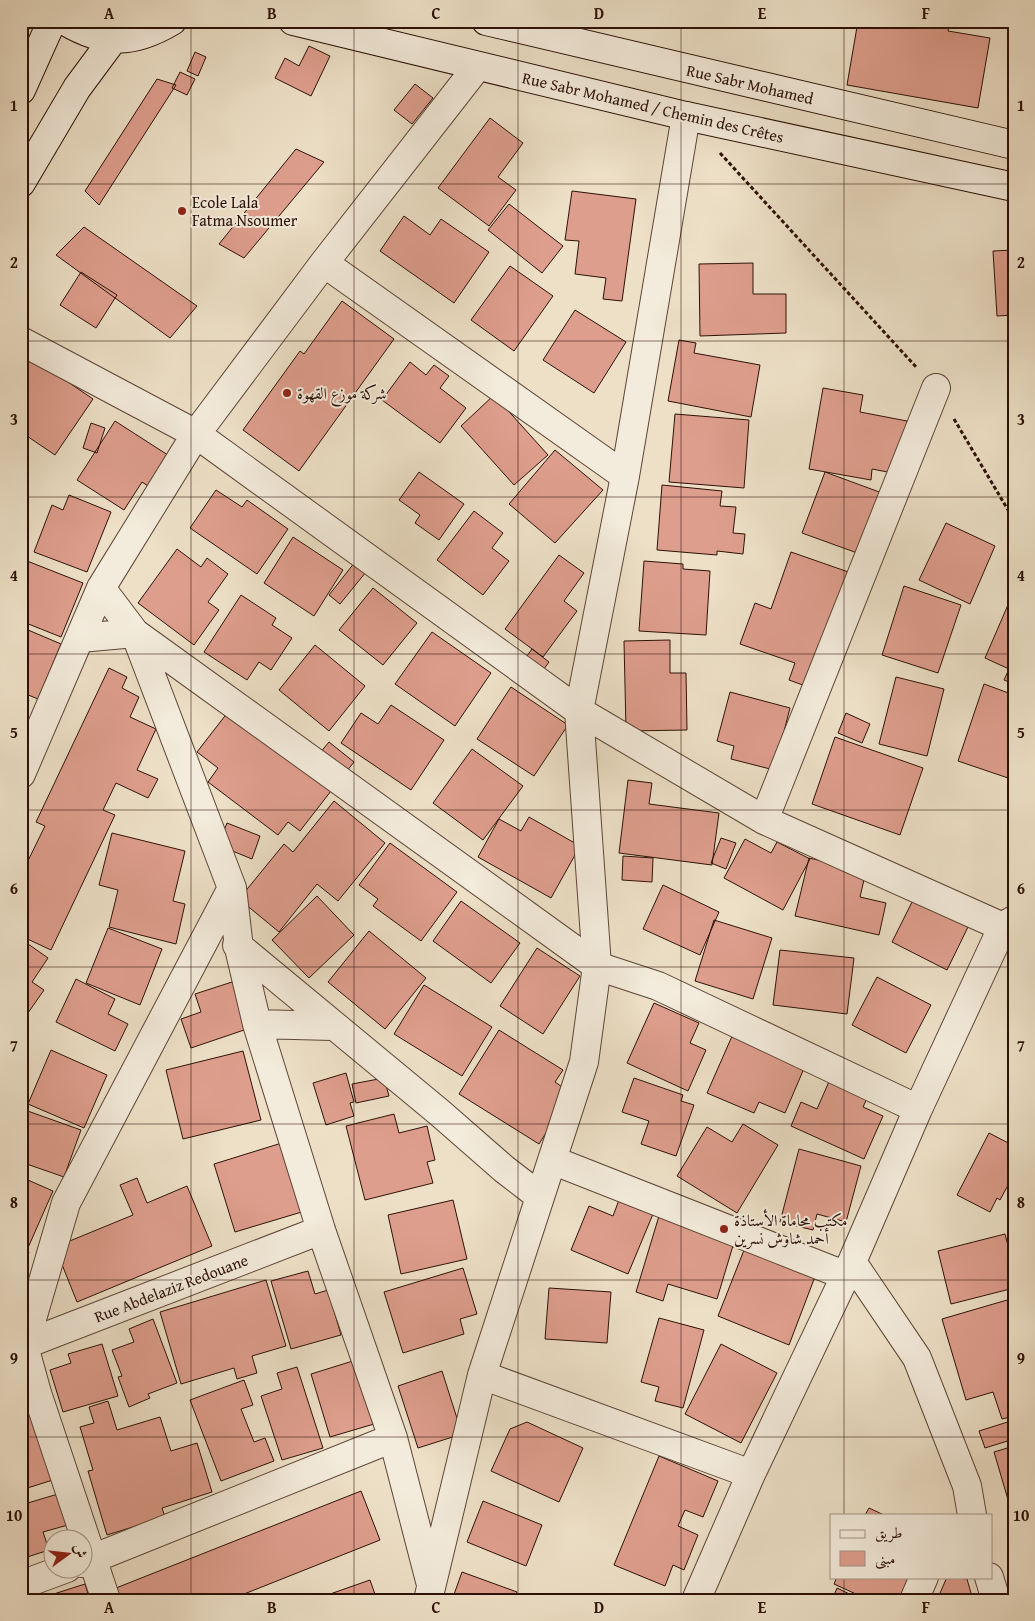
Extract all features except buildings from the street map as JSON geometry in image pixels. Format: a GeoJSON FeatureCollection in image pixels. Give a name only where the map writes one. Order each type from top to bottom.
{"type":"FeatureCollection","features":[{"type":"Feature","properties":{"kind":"street"},"geometry":{"type":"LineString","coordinates":[[21,90],[52,21]]}},
{"type":"Feature","properties":{"kind":"street"},"geometry":{"type":"LineString","coordinates":[[65,21],[88,34],[114,38],[151,34],[172,21]]}},
{"type":"Feature","properties":{"kind":"street","name":"Rue Sabr Mohamed / Chemin des Crêtes"},"geometry":{"type":"LineString","coordinates":[[293,21],[686,116],[1014,187]]}},
{"type":"Feature","properties":{"kind":"street","name":"Rue Sabr Mohamed"},"geometry":{"type":"LineString","coordinates":[[486,21],[1014,145]]}},
{"type":"Feature","properties":{"kind":"street"},"geometry":{"type":"LineString","coordinates":[[21,183],[77,88],[114,38]]}},
{"type":"Feature","properties":{"kind":"street"},"geometry":{"type":"LineString","coordinates":[[21,774],[101,588],[196,434],[324,262],[477,67]]}},
{"type":"Feature","properties":{"kind":"street"},"geometry":{"type":"LineString","coordinates":[[429,1591],[482,1375],[584,1062],[597,966],[578,711],[625,476],[686,116]]}},
{"type":"Feature","properties":{"kind":"street"},"geometry":{"type":"LineString","coordinates":[[324,262],[625,476]]}},
{"type":"Feature","properties":{"kind":"street"},"geometry":{"type":"LineString","coordinates":[[21,340],[196,434],[578,711],[764,820],[1010,926],[918,1109],[848,1269],[751,1474],[696,1600]]}},
{"type":"Feature","properties":{"kind":"street"},"geometry":{"type":"LineString","coordinates":[[764,820],[936,388]]}},
{"type":"Feature","properties":{"kind":"street"},"geometry":{"type":"LineString","coordinates":[[101,588],[135,633],[232,888],[239,948],[258,1024],[321,1230],[393,1438],[429,1591]]}},
{"type":"Feature","properties":{"kind":"street"},"geometry":{"type":"LineString","coordinates":[[80,638],[135,633],[597,966],[658,986],[918,1109]]}},
{"type":"Feature","properties":{"kind":"street"},"geometry":{"type":"LineString","coordinates":[[76,1528],[29,1395],[23,1346],[66,1203],[232,888]]}},
{"type":"Feature","properties":{"kind":"street"},"geometry":{"type":"LineString","coordinates":[[217,914],[239,948],[539,1196]]}},
{"type":"Feature","properties":{"kind":"street"},"geometry":{"type":"LineString","coordinates":[[258,1024],[332,1026]]}},
{"type":"Feature","properties":{"kind":"street"},"geometry":{"type":"LineString","coordinates":[[552,1160],[848,1269],[917,1358],[966,1486],[972,1514]]}},
{"type":"Feature","properties":{"kind":"street","name":"Rue Abdelaziz Redouane"},"geometry":{"type":"LineString","coordinates":[[23,1346],[321,1230]]}},
{"type":"Feature","properties":{"kind":"street"},"geometry":{"type":"LineString","coordinates":[[482,1375],[751,1474]]}},
{"type":"Feature","properties":{"kind":"street"},"geometry":{"type":"LineString","coordinates":[[92,1559],[393,1438]]}},
{"type":"Feature","properties":{"kind":"street"},"geometry":{"type":"LineString","coordinates":[[953,1514],[966,1486]]}},
{"type":"Feature","properties":{"kind":"street"},"geometry":{"type":"LineString","coordinates":[[92,1570],[106,1600]]}},
{"type":"Feature","properties":{"kind":"street"},"geometry":{"type":"LineString","coordinates":[[21,1585],[42,1577]]}},
{"type":"Feature","properties":{"kind":"street"},"geometry":{"type":"LineString","coordinates":[[914,1600],[924,1578]]}},
{"type":"Feature","properties":{"kind":"street"},"geometry":{"type":"LineString","coordinates":[[989,1578],[996,1600]]}},
{"type":"Feature","properties":{"kind":"path"},"geometry":{"type":"LineString","coordinates":[[686,116],[936,388],[1014,520]]}},
{"type":"Feature","properties":{"kind":"place","name":"Ecole Lala Fatma Nsoumer"},"geometry":{"type":"Point","coordinates":[182,211]}},
{"type":"Feature","properties":{"kind":"place","name":"شركة موزع القهوة"},"geometry":{"type":"Point","coordinates":[287,393]}},
{"type":"Feature","properties":{"kind":"place","name":"مكتب محاماة الأستاذة أحمد شاوش نسرين"},"geometry":{"type":"Point","coordinates":[724,1229]}}]}
